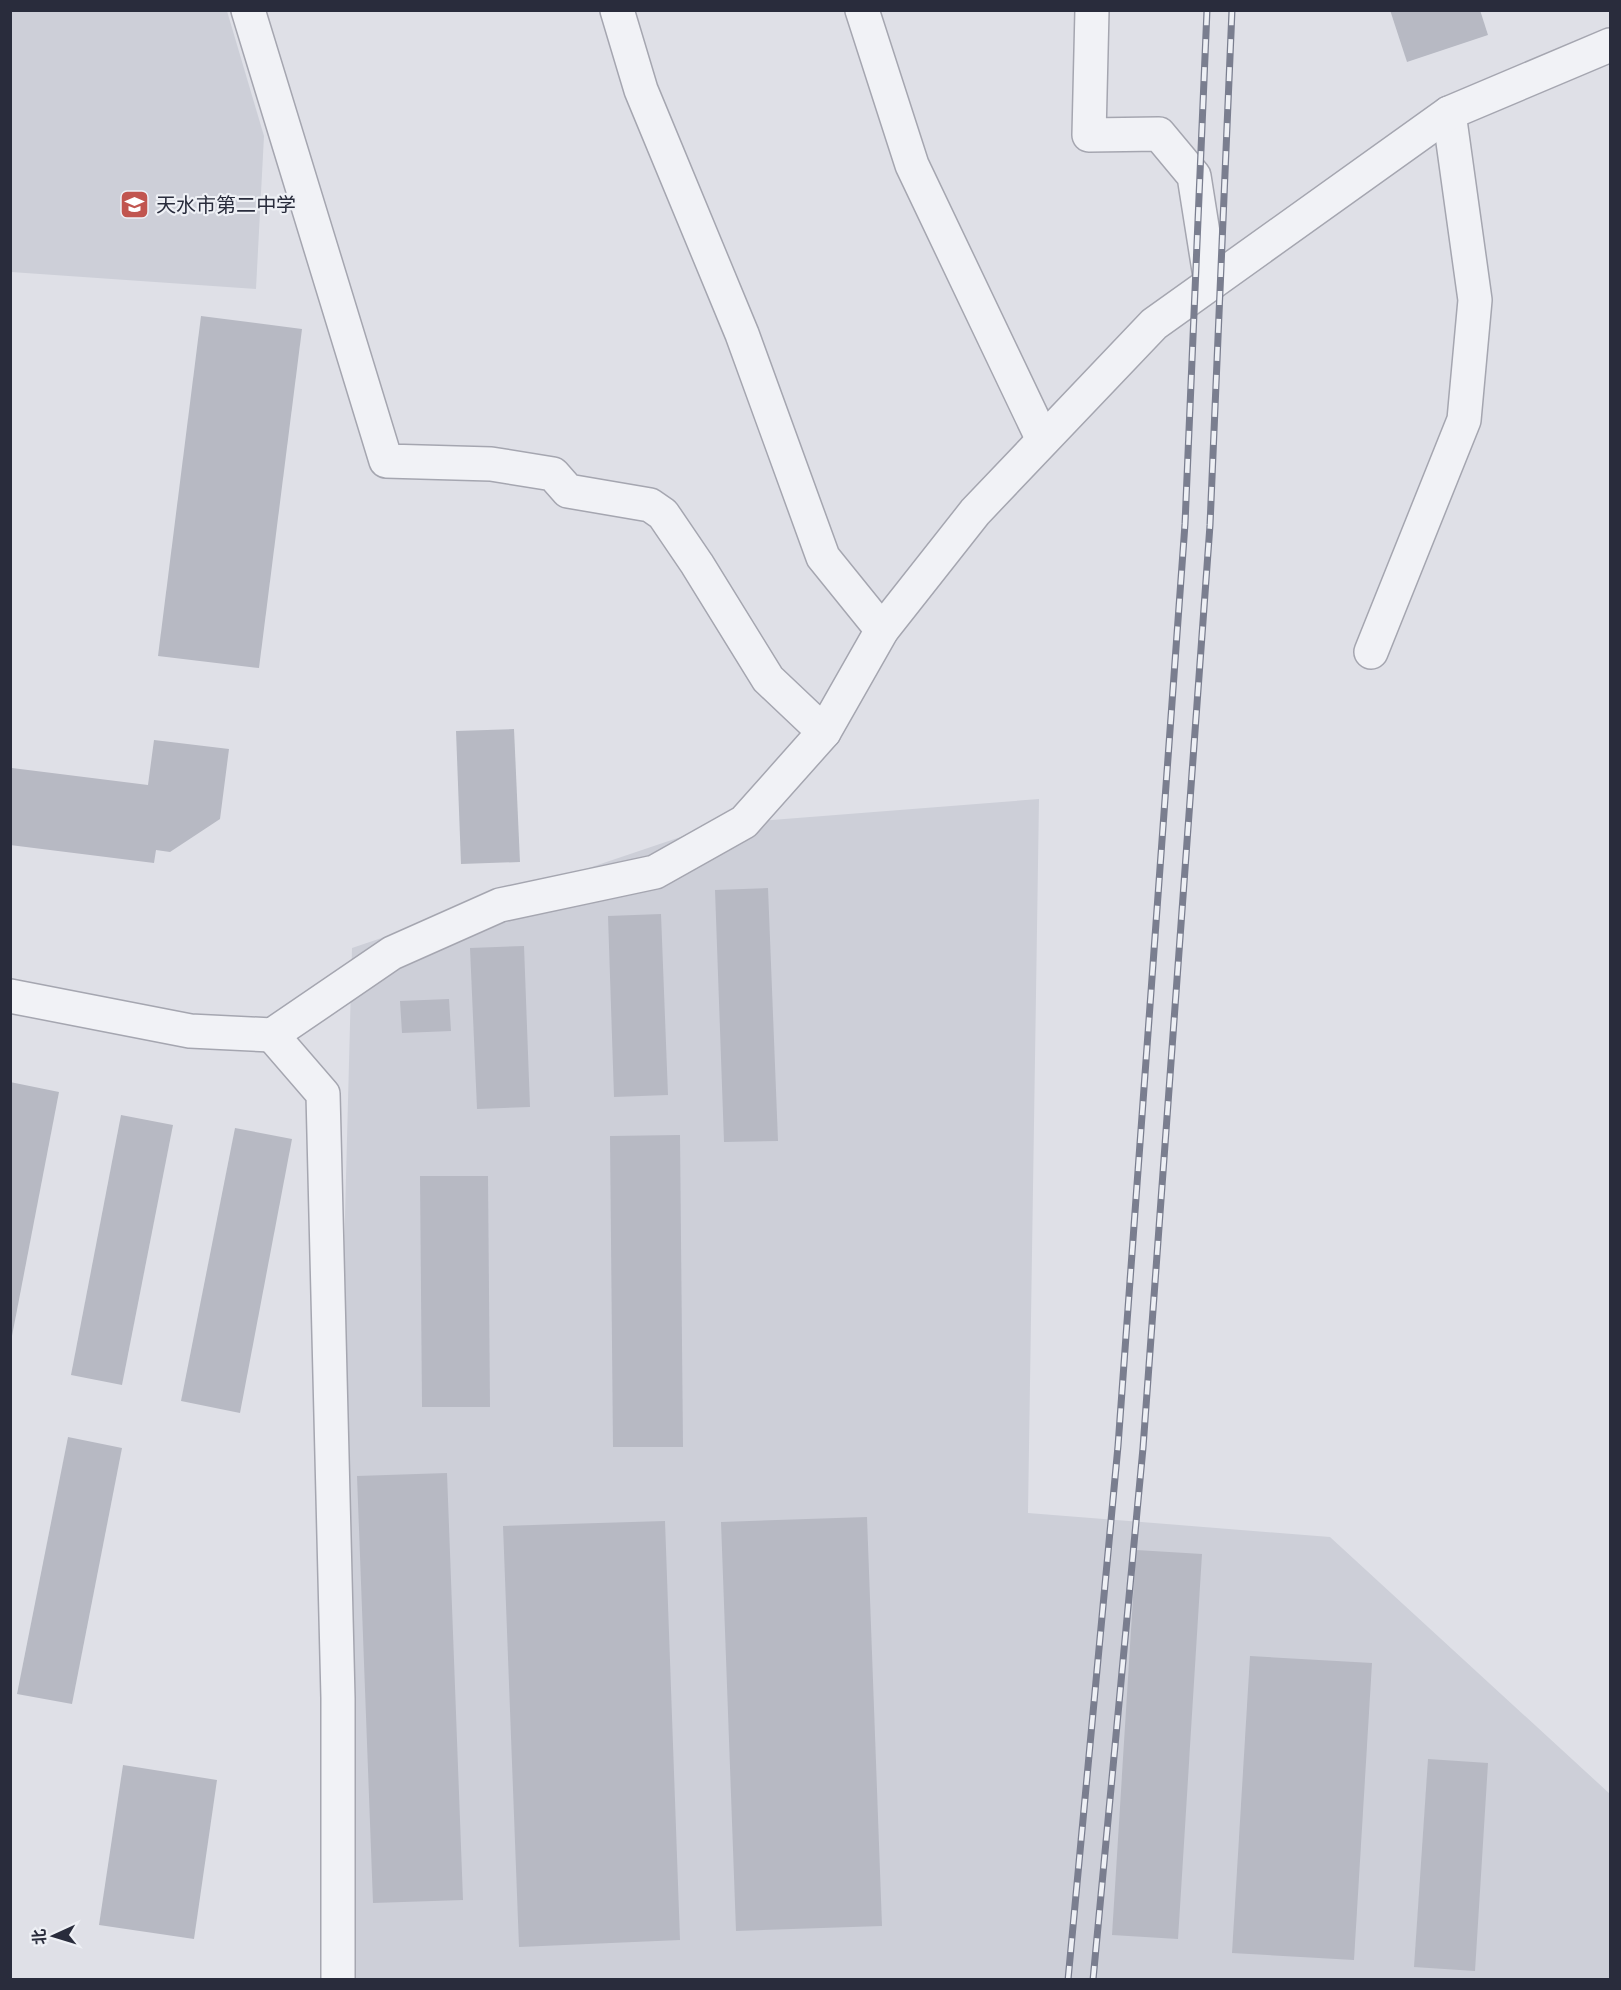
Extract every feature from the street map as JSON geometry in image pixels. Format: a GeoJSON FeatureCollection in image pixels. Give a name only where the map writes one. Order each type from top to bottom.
{"type":"FeatureCollection","features":[{"type":"Feature","properties":{"kind":"street"},"geometry":{"type":"LineString","coordinates":[[248,10],[386,461],[501,465],[553,474],[568,491],[650,505],[663,514],[697,564],[768,679],[824,732]]}},
{"type":"Feature","properties":{"kind":"street"},"geometry":{"type":"LineString","coordinates":[[617,10],[641,90],[742,334],[823,557],[882,630]]}},
{"type":"Feature","properties":{"kind":"street"},"geometry":{"type":"LineString","coordinates":[[862,10],[912,165],[1043,440]]}},
{"type":"Feature","properties":{"kind":"street"},"geometry":{"type":"LineString","coordinates":[[1092,10],[1089,135],[1158,134],[1194,176],[1211,283]]}},
{"type":"Feature","properties":{"kind":"street"},"geometry":{"type":"LineString","coordinates":[[10,996],[190,1031],[272,1035],[392,953],[500,905],[655,872],[744,822],[824,732],[882,630],[975,512],[1154,324],[1449,113],[1611,45]]}},
{"type":"Feature","properties":{"kind":"street"},"geometry":{"type":"LineString","coordinates":[[1371,652],[1464,420],[1475,300],[1449,113]]}},
{"type":"Feature","properties":{"kind":"street"},"geometry":{"type":"LineString","coordinates":[[272,1035],[323,1094],[338,1698],[338,1980]]}},
{"type":"Feature","properties":{"kind":"shaded area","name":"天水市第二中学"},"geometry":{"type":"Polygon","coordinates":[[[10,11],[227,11],[264,136],[256,289],[11,272],[10,11]]]}},
{"type":"Feature","properties":{"kind":"shaded area"},"geometry":{"type":"Polygon","coordinates":[[[1039,799],[1028,1513],[1330,1537],[1610,1794],[1610,1979],[325,1980],[352,948],[719,824],[1039,799]]]}},
{"type":"Feature","properties":{"kind":"building"},"geometry":{"type":"Polygon","coordinates":[[[1390,10],[1480,10],[1488,35],[1407,62],[1390,10]]]}},
{"type":"Feature","properties":{"kind":"building"},"geometry":{"type":"Polygon","coordinates":[[[201,316],[302,329],[259,668],[158,656],[201,316]]]}},
{"type":"Feature","properties":{"kind":"building"},"geometry":{"type":"Polygon","coordinates":[[[514,729],[520,862],[461,864],[456,731],[514,729]]]}},
{"type":"Feature","properties":{"kind":"building"},"geometry":{"type":"Polygon","coordinates":[[[154,740],[229,749],[220,819],[170,852],[156,850],[154,863],[10,845],[12,768],[148,785],[154,740]]]}},
{"type":"Feature","properties":{"kind":"building"},"geometry":{"type":"Polygon","coordinates":[[[768,888],[778,1141],[724,1142],[715,890],[768,888]]]}},
{"type":"Feature","properties":{"kind":"building"},"geometry":{"type":"Polygon","coordinates":[[[661,914],[668,1095],[614,1097],[608,916],[661,914]]]}},
{"type":"Feature","properties":{"kind":"building"},"geometry":{"type":"Polygon","coordinates":[[[524,946],[530,1107],[477,1109],[470,948],[524,946]]]}},
{"type":"Feature","properties":{"kind":"building"},"geometry":{"type":"Polygon","coordinates":[[[449,999],[451,1031],[402,1033],[400,1001],[449,999]]]}},
{"type":"Feature","properties":{"kind":"building"},"geometry":{"type":"Polygon","coordinates":[[[10,1082],[59,1092],[12,1336],[10,1336],[10,1082]]]}},
{"type":"Feature","properties":{"kind":"building"},"geometry":{"type":"Polygon","coordinates":[[[121,1115],[173,1125],[122,1385],[71,1375],[121,1115]]]}},
{"type":"Feature","properties":{"kind":"building"},"geometry":{"type":"Polygon","coordinates":[[[235,1128],[292,1139],[240,1413],[181,1401],[235,1128]]]}},
{"type":"Feature","properties":{"kind":"building"},"geometry":{"type":"Polygon","coordinates":[[[680,1135],[683,1447],[613,1447],[610,1136],[680,1135]]]}},
{"type":"Feature","properties":{"kind":"building"},"geometry":{"type":"Polygon","coordinates":[[[420,1176],[488,1176],[490,1407],[422,1407],[420,1176]]]}},
{"type":"Feature","properties":{"kind":"building"},"geometry":{"type":"Polygon","coordinates":[[[68,1437],[122,1448],[72,1704],[17,1694],[68,1437]]]}},
{"type":"Feature","properties":{"kind":"building"},"geometry":{"type":"Polygon","coordinates":[[[447,1473],[463,1900],[373,1903],[357,1476],[447,1473]]]}},
{"type":"Feature","properties":{"kind":"building"},"geometry":{"type":"Polygon","coordinates":[[[867,1517],[882,1926],[736,1931],[721,1522],[867,1517]]]}},
{"type":"Feature","properties":{"kind":"building"},"geometry":{"type":"Polygon","coordinates":[[[665,1521],[680,1940],[519,1947],[503,1526],[665,1521]]]}},
{"type":"Feature","properties":{"kind":"building"},"geometry":{"type":"Polygon","coordinates":[[[1136,1550],[1202,1554],[1178,1939],[1112,1935],[1136,1550]]]}},
{"type":"Feature","properties":{"kind":"building"},"geometry":{"type":"Polygon","coordinates":[[[1250,1656],[1372,1663],[1354,1960],[1232,1953],[1250,1656]]]}},
{"type":"Feature","properties":{"kind":"building"},"geometry":{"type":"Polygon","coordinates":[[[1428,1759],[1488,1763],[1475,1971],[1414,1967],[1428,1759]]]}},
{"type":"Feature","properties":{"kind":"building"},"geometry":{"type":"Polygon","coordinates":[[[123,1765],[217,1780],[194,1939],[99,1925],[123,1765]]]}},
{"type":"Feature","properties":{"kind":"railway"},"geometry":{"type":"LineString","coordinates":[[1068,1980],[1118,1446],[1185,524],[1207,10]]}},
{"type":"Feature","properties":{"kind":"railway"},"geometry":{"type":"LineString","coordinates":[[1093,1980],[1143,1448],[1210,525],[1232,10]]}},
{"type":"Feature","properties":{"kind":"place","name":"天水市第二中学"},"geometry":{"type":"Point","coordinates":[135,204]}}]}
